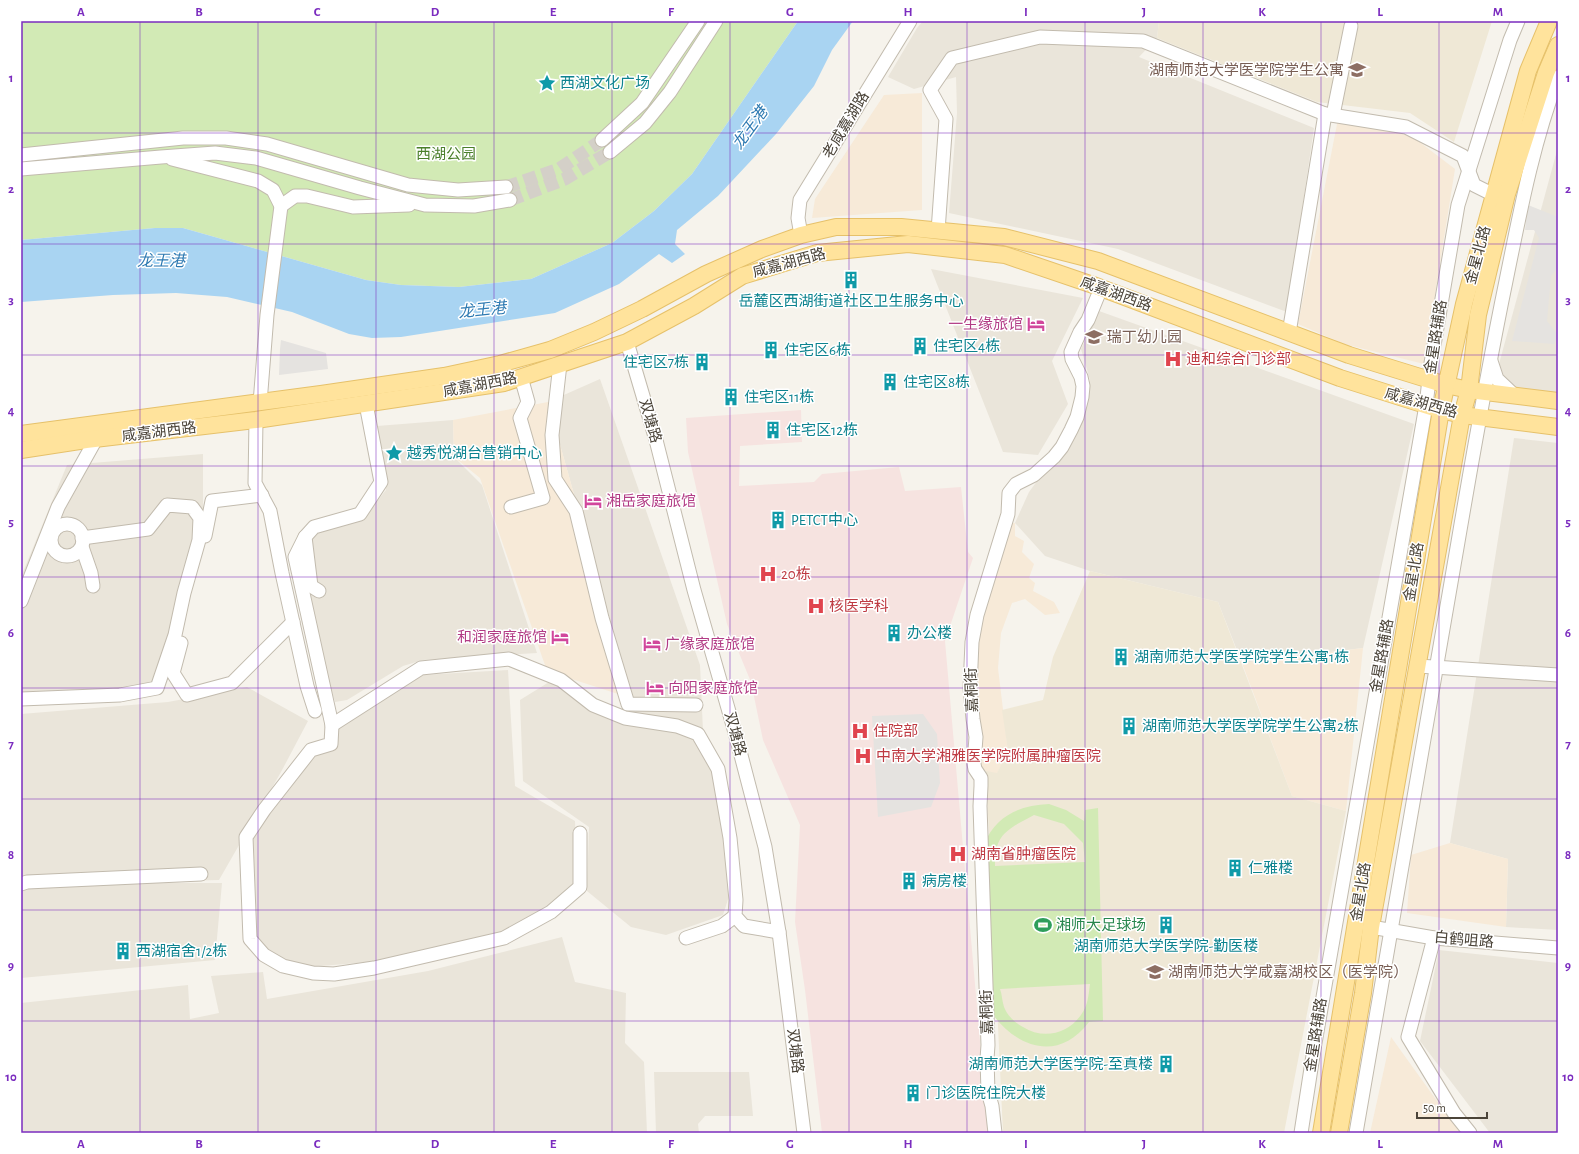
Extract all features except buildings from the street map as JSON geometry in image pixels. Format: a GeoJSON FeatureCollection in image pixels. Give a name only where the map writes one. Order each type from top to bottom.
{"type":"FeatureCollection","features":[{"type":"Feature","properties":{"kind":"main road","name":"金星北路"},"geometry":{"type":"LineString","coordinates":[[1321,1133],[1433,407],[1446,385],[1464,304],[1528,71],[1549,21]]}},
{"type":"Feature","properties":{"kind":"main road","name":"金星北路"},"geometry":{"type":"LineString","coordinates":[[1339,1133],[1363,993],[1371,927],[1462,415],[1476,391],[1478,315],[1507,194],[1546,73],[1558,45]]}},
{"type":"Feature","properties":{"kind":"main road","name":"咸嘉湖西路"},"geometry":{"type":"LineString","coordinates":[[21,434],[260,403],[444,376],[500,364],[550,350],[594,332],[635,313],[733,261],[801,235],[836,227],[901,227],[1004,236],[1098,260],[1349,355],[1429,380],[1476,391],[1558,401]]}},
{"type":"Feature","properties":{"kind":"main road","name":"咸嘉湖西路"},"geometry":{"type":"LineString","coordinates":[[21,450],[96,439],[256,420],[504,383],[627,342],[694,306],[742,276],[817,253],[908,244],[1005,255],[1101,288],[1340,378],[1433,407],[1462,415],[1558,427]]}},
{"type":"Feature","properties":{"kind":"street"},"geometry":{"type":"LineString","coordinates":[[602,140],[642,103],[698,21]]}},
{"type":"Feature","properties":{"kind":"street"},"geometry":{"type":"LineString","coordinates":[[610,152],[645,123],[670,92],[716,21]]}},
{"type":"Feature","properties":{"kind":"street","name":"老咸嘉湖路"},"geometry":{"type":"LineString","coordinates":[[801,235],[798,218],[800,200],[910,21]]}},
{"type":"Feature","properties":{"kind":"street","name":"金星路辅路"},"geometry":{"type":"LineString","coordinates":[[1301,1133],[1315,1041],[1433,407],[1429,380],[1458,205],[1510,40],[1518,21]]}},
{"type":"Feature","properties":{"kind":"street"},"geometry":{"type":"LineString","coordinates":[[1289,333],[1329,115],[1351,26]]}},
{"type":"Feature","properties":{"kind":"street"},"geometry":{"type":"LineString","coordinates":[[938,231],[946,119],[930,90],[952,58],[1040,36],[1143,41],[1329,115],[1406,127],[1463,156],[1474,185],[1494,195]]}},
{"type":"Feature","properties":{"kind":"street"},"geometry":{"type":"LineString","coordinates":[[1356,1133],[1479,417],[1476,391],[1490,358],[1521,206],[1545,111],[1558,77]]}},
{"type":"Feature","properties":{"kind":"street"},"geometry":{"type":"LineString","coordinates":[[21,155],[183,138],[226,138],[268,144],[408,185],[458,190],[506,187]]}},
{"type":"Feature","properties":{"kind":"street"},"geometry":{"type":"LineString","coordinates":[[21,170],[215,153],[256,158],[425,205]]}},
{"type":"Feature","properties":{"kind":"street"},"geometry":{"type":"LineString","coordinates":[[161,157],[258,181],[273,190],[281,206],[267,315],[260,403]]}},
{"type":"Feature","properties":{"kind":"street"},"geometry":{"type":"LineString","coordinates":[[281,206],[295,196],[307,196],[352,207],[425,205],[474,206],[510,200]]}},
{"type":"Feature","properties":{"kind":"street","name":"嘉桐街"},"geometry":{"type":"LineString","coordinates":[[994,1133],[992,1106],[988,1092],[988,1045],[980,806],[981,786],[980,778],[974,764],[976,737],[970,696],[972,642],[977,615],[1008,514],[1009,493],[1016,484],[1034,476],[1054,457],[1071,430],[1077,417],[1083,386],[1081,377],[1072,359],[1071,352],[1080,332],[1088,320],[1101,288]]}},
{"type":"Feature","properties":{"kind":"street","name":"双塘路"},"geometry":{"type":"LineString","coordinates":[[627,342],[656,440],[694,590],[736,736],[765,847],[779,932],[804,1133]]}},
{"type":"Feature","properties":{"kind":"street"},"geometry":{"type":"LineString","coordinates":[[1490,358],[1497,379],[1515,396]]}},
{"type":"Feature","properties":{"kind":"street"},"geometry":{"type":"LineString","coordinates":[[560,364],[552,435],[555,479],[576,511],[602,618],[628,704],[696,705]]}},
{"type":"Feature","properties":{"kind":"street"},"geometry":{"type":"LineString","coordinates":[[511,506],[543,498],[520,418],[528,402],[520,377]]}},
{"type":"Feature","properties":{"kind":"street"},"geometry":{"type":"LineString","coordinates":[[366,404],[381,482],[360,514],[314,527],[305,537],[295,557],[332,725],[331,744],[311,750],[264,810],[246,837],[250,939],[264,955],[283,966],[313,974],[334,974],[374,968],[504,938],[552,912],[580,887],[580,833]]}},
{"type":"Feature","properties":{"kind":"street"},"geometry":{"type":"LineString","coordinates":[[256,420],[255,483],[270,511],[307,686],[315,711]]}},
{"type":"Feature","properties":{"kind":"street"},"geometry":{"type":"LineString","coordinates":[[21,601],[58,507],[96,439]]}},
{"type":"Feature","properties":{"kind":"street"},"geometry":{"type":"LineString","coordinates":[[262,495],[212,501],[201,556],[173,673],[187,695],[232,683],[293,622]]}},
{"type":"Feature","properties":{"kind":"street"},"geometry":{"type":"LineString","coordinates":[[21,699],[120,695],[157,688],[175,635],[184,593],[199,540],[200,518],[192,507],[167,506],[148,529],[82,542],[91,573],[93,586]]}},
{"type":"Feature","properties":{"kind":"street"},"geometry":{"type":"LineString","coordinates":[[305,537],[311,586],[319,591]]}},
{"type":"Feature","properties":{"kind":"street"},"geometry":{"type":"LineString","coordinates":[[332,725],[422,668],[509,660],[515,668],[562,680],[593,704],[625,718],[677,726],[698,734],[718,769],[730,838],[736,900],[735,916],[744,926],[779,932]]}},
{"type":"Feature","properties":{"kind":"street"},"geometry":{"type":"LineString","coordinates":[[1418,666],[1558,675]]}},
{"type":"Feature","properties":{"kind":"street"},"geometry":{"type":"LineString","coordinates":[[21,884],[27,882],[201,874]]}},
{"type":"Feature","properties":{"kind":"street"},"geometry":{"type":"LineString","coordinates":[[686,938],[722,926],[735,916]]}},
{"type":"Feature","properties":{"kind":"street","name":"白鹤咀路"},"geometry":{"type":"LineString","coordinates":[[1371,927],[1434,938],[1558,948]]}},
{"type":"Feature","properties":{"kind":"street"},"geometry":{"type":"LineString","coordinates":[[1434,938],[1408,1037],[1454,1114],[1470,1133]]}},
{"type":"Feature","properties":{"kind":"shaded area"},"geometry":{"type":"Polygon","coordinates":[[[923,21],[1159,21],[1157,38],[1139,57],[1314,128],[1287,312],[1118,249],[949,213],[957,113],[956,77],[914,89],[888,77],[917,28],[923,21]]]}},
{"type":"Feature","properties":{"kind":"shaded area","name":"湖南师范大学医学院学生公寓"},"geometry":{"type":"Polygon","coordinates":[[[1159,21],[1492,21],[1454,142],[1410,113],[1317,102],[1157,38],[1159,21]]]}},
{"type":"Feature","properties":{"kind":"shaded area"},"geometry":{"type":"Polygon","coordinates":[[[922,93],[922,210],[812,218],[815,199],[884,95],[922,93]]]}},
{"type":"Feature","properties":{"kind":"shaded area"},"geometry":{"type":"Polygon","coordinates":[[[1338,119],[1397,125],[1455,169],[1424,364],[1344,344],[1298,324],[1338,119]]]}},
{"type":"Feature","properties":{"kind":"shaded area"},"geometry":{"type":"Polygon","coordinates":[[[1558,147],[1558,393],[1493,386],[1558,147]]]}},
{"type":"Feature","properties":{"kind":"shaded area"},"geometry":{"type":"Polygon","coordinates":[[[1528,205],[1558,217],[1558,267],[1551,276],[1547,321],[1558,335],[1554,344],[1512,341],[1539,238],[1534,230],[1525,230],[1528,205]]]}},
{"type":"Feature","properties":{"kind":"shaded area"},"geometry":{"type":"Polygon","coordinates":[[[931,269],[1083,298],[1052,361],[1068,404],[1038,455],[1003,452],[931,269]]]}},
{"type":"Feature","properties":{"kind":"shaded area"},"geometry":{"type":"Polygon","coordinates":[[[1099,311],[1414,424],[1363,648],[1242,663],[1218,602],[1090,571],[1045,556],[1015,523],[1029,492],[1078,426],[1090,380],[1081,349],[1099,311]]]}},
{"type":"Feature","properties":{"kind":"shaded area"},"geometry":{"type":"Polygon","coordinates":[[[281,340],[326,353],[328,369],[279,375],[281,340]]]}},
{"type":"Feature","properties":{"kind":"shaded area"},"geometry":{"type":"Polygon","coordinates":[[[600,379],[700,665],[703,731],[714,772],[724,834],[729,896],[723,915],[666,935],[631,927],[587,891],[589,827],[523,781],[520,700],[554,679],[630,723],[597,619],[590,551],[548,402],[600,379]]]}},
{"type":"Feature","properties":{"kind":"shaded area"},"geometry":{"type":"Polygon","coordinates":[[[548,402],[583,526],[621,695],[547,671],[480,478],[454,457],[453,420],[548,402]]]}},
{"type":"Feature","properties":{"kind":"shaded area","name":"中南大学湘雅医学院附属肿瘤医院"},"geometry":{"type":"Polygon","coordinates":[[[801,410],[802,442],[740,446],[739,486],[814,482],[822,474],[899,467],[905,491],[961,487],[968,552],[973,558],[945,641],[988,1133],[822,1133],[805,990],[795,922],[800,825],[763,740],[751,682],[727,624],[688,452],[686,418],[801,410]]]}},
{"type":"Feature","properties":{"kind":"shaded area"},"geometry":{"type":"Polygon","coordinates":[[[453,420],[454,457],[482,485],[537,653],[423,660],[403,666],[347,700],[335,702],[321,656],[300,562],[310,536],[367,514],[386,490],[377,426],[453,420]]]}},
{"type":"Feature","properties":{"kind":"shaded area"},"geometry":{"type":"Polygon","coordinates":[[[1514,438],[1558,443],[1558,930],[1506,927],[1508,859],[1450,843],[1514,438]]]}},
{"type":"Feature","properties":{"kind":"shaded area"},"geometry":{"type":"Polygon","coordinates":[[[203,454],[203,533],[171,665],[162,693],[21,703],[21,577],[67,465],[203,454]]]}},
{"type":"Feature","properties":{"kind":"shaded area"},"geometry":{"type":"Polygon","coordinates":[[[1015,523],[1015,536],[1024,541],[1022,552],[1034,564],[1029,578],[1035,583],[1033,591],[1054,602],[1060,613],[1045,615],[1025,599],[1012,603],[1001,633],[998,668],[1008,751],[996,776],[975,766],[972,665],[1005,524],[1015,523]]]}},
{"type":"Feature","properties":{"kind":"shaded area","name":"湖南师范大学咸嘉湖校区（医学院）"},"geometry":{"type":"Polygon","coordinates":[[[1090,571],[1218,602],[1292,796],[1346,811],[1284,1133],[1003,1133],[986,771],[997,773],[1008,751],[1002,710],[1043,700],[1053,657],[1090,571]]]}},
{"type":"Feature","properties":{"kind":"shaded area"},"geometry":{"type":"Polygon","coordinates":[[[1363,648],[1346,811],[1292,796],[1242,663],[1363,648]]]}},
{"type":"Feature","properties":{"kind":"shaded area"},"geometry":{"type":"Polygon","coordinates":[[[508,670],[515,786],[575,821],[578,886],[550,910],[501,935],[369,962],[309,967],[276,957],[254,938],[250,838],[312,753],[338,728],[422,675],[508,670]]]}},
{"type":"Feature","properties":{"kind":"shaded area"},"geometry":{"type":"Polygon","coordinates":[[[247,687],[308,721],[281,772],[219,880],[88,883],[222,883],[215,960],[21,978],[21,714],[168,702],[247,687]]]}},
{"type":"Feature","properties":{"kind":"shaded area"},"geometry":{"type":"Polygon","coordinates":[[[923,714],[937,734],[940,783],[931,807],[878,817],[872,716],[923,714]]]}},
{"type":"Feature","properties":{"kind":"shaded area"},"geometry":{"type":"Polygon","coordinates":[[[1450,843],[1508,859],[1506,927],[1407,913],[1411,855],[1450,843]]]}},
{"type":"Feature","properties":{"kind":"shaded area"},"geometry":{"type":"Polygon","coordinates":[[[562,937],[575,982],[626,993],[625,1043],[644,1062],[647,1133],[21,1133],[21,1003],[188,985],[190,1019],[219,1013],[211,976],[263,972],[267,999],[428,971],[562,937]]]}},
{"type":"Feature","properties":{"kind":"shaded area"},"geometry":{"type":"Polygon","coordinates":[[[1439,950],[1558,963],[1558,1133],[1490,1133],[1420,1041],[1439,950]]]}},
{"type":"Feature","properties":{"kind":"shaded area"},"geometry":{"type":"Polygon","coordinates":[[[1391,1037],[1460,1133],[1370,1133],[1391,1037]]]}},
{"type":"Feature","properties":{"kind":"shaded area"},"geometry":{"type":"Polygon","coordinates":[[[654,1072],[749,1072],[753,1116],[705,1116],[698,1124],[699,1133],[656,1133],[654,1072]]]}},
{"type":"Feature","properties":{"kind":"green space","name":"西湖公园"},"geometry":{"type":"Polygon","coordinates":[[[21,21],[798,21],[692,174],[654,211],[612,243],[531,279],[459,287],[401,285],[366,280],[183,228],[155,228],[21,240],[21,21]]]}},
{"type":"Feature","properties":{"kind":"green space"},"geometry":{"type":"Polygon","coordinates":[[[1049,804],[1066,810],[1084,821],[1085,810],[1098,808],[1103,1021],[1089,1022],[1077,1035],[1064,1043],[1051,1046],[1038,1046],[1025,1042],[1000,1024],[990,1011],[984,844],[989,834],[1002,819],[1018,810],[1049,804]],[[1034,815],[1017,824],[1000,839],[995,855],[995,866],[1085,862],[1083,843],[1064,824],[1034,815]],[[1090,984],[1000,989],[1004,1007],[1014,1021],[1031,1031],[1049,1034],[1066,1029],[1080,1017],[1087,1003],[1090,984]]]}},
{"type":"Feature","properties":{"kind":"water","name":"龙王港"},"geometry":{"type":"Polygon","coordinates":[[[798,21],[853,21],[832,50],[814,86],[776,134],[718,196],[677,230],[675,244],[685,254],[672,263],[659,254],[619,284],[555,313],[401,337],[372,338],[349,334],[292,312],[227,297],[176,293],[113,295],[21,302],[21,240],[155,228],[183,228],[366,280],[401,285],[459,287],[531,279],[612,243],[654,211],[692,174],[798,21]]]}},
{"type":"Feature","properties":{"kind":"tunnel"},"geometry":{"type":"LineString","coordinates":[[506,187],[559,169],[602,140]]}},
{"type":"Feature","properties":{"kind":"tunnel"},"geometry":{"type":"LineString","coordinates":[[510,200],[565,179],[610,152]]}},
{"type":"Feature","properties":{"kind":"place","name":"湖南师范大学医学院学生公寓"},"geometry":{"type":"Point","coordinates":[1357,70]}},
{"type":"Feature","properties":{"kind":"place","name":"西湖文化广场"},"geometry":{"type":"Point","coordinates":[547,83]}},
{"type":"Feature","properties":{"kind":"place","name":"岳麓区西湖街道社区卫生服务中心"},"geometry":{"type":"Point","coordinates":[851,280]}},
{"type":"Feature","properties":{"kind":"place","name":"一生缘旅馆"},"geometry":{"type":"Point","coordinates":[1036,324]}},
{"type":"Feature","properties":{"kind":"place","name":"瑞丁幼儿园"},"geometry":{"type":"Point","coordinates":[1094,337]}},
{"type":"Feature","properties":{"kind":"place","name":"住宅区4栋"},"geometry":{"type":"Point","coordinates":[920,346]}},
{"type":"Feature","properties":{"kind":"place","name":"住宅区6栋"},"geometry":{"type":"Point","coordinates":[771,350]}},
{"type":"Feature","properties":{"kind":"place","name":"迪和综合门诊部"},"geometry":{"type":"Point","coordinates":[1173,359]}},
{"type":"Feature","properties":{"kind":"place","name":"住宅区7栋"},"geometry":{"type":"Point","coordinates":[702,362]}},
{"type":"Feature","properties":{"kind":"place","name":"住宅区8栋"},"geometry":{"type":"Point","coordinates":[890,382]}},
{"type":"Feature","properties":{"kind":"place","name":"住宅区11栋"},"geometry":{"type":"Point","coordinates":[731,397]}},
{"type":"Feature","properties":{"kind":"place","name":"住宅区12栋"},"geometry":{"type":"Point","coordinates":[773,430]}},
{"type":"Feature","properties":{"kind":"place","name":"越秀悦湖台营销中心"},"geometry":{"type":"Point","coordinates":[394,453]}},
{"type":"Feature","properties":{"kind":"place","name":"湘岳家庭旅馆"},"geometry":{"type":"Point","coordinates":[593,501]}},
{"type":"Feature","properties":{"kind":"place","name":"PETCT中心"},"geometry":{"type":"Point","coordinates":[778,520]}},
{"type":"Feature","properties":{"kind":"place","name":"20栋"},"geometry":{"type":"Point","coordinates":[768,574]}},
{"type":"Feature","properties":{"kind":"place","name":"核医学科"},"geometry":{"type":"Point","coordinates":[816,606]}},
{"type":"Feature","properties":{"kind":"place","name":"办公楼"},"geometry":{"type":"Point","coordinates":[894,633]}},
{"type":"Feature","properties":{"kind":"place","name":"和润家庭旅馆"},"geometry":{"type":"Point","coordinates":[560,637]}},
{"type":"Feature","properties":{"kind":"place","name":"广缘家庭旅馆"},"geometry":{"type":"Point","coordinates":[652,644]}},
{"type":"Feature","properties":{"kind":"place","name":"湖南师范大学医学院学生公寓1栋"},"geometry":{"type":"Point","coordinates":[1121,657]}},
{"type":"Feature","properties":{"kind":"place","name":"向阳家庭旅馆"},"geometry":{"type":"Point","coordinates":[655,688]}},
{"type":"Feature","properties":{"kind":"place","name":"湖南师范大学医学院学生公寓2栋"},"geometry":{"type":"Point","coordinates":[1129,726]}},
{"type":"Feature","properties":{"kind":"place","name":"住院部"},"geometry":{"type":"Point","coordinates":[860,731]}},
{"type":"Feature","properties":{"kind":"place","name":"中南大学湘雅医学院附属肿瘤医院"},"geometry":{"type":"Point","coordinates":[863,756]}},
{"type":"Feature","properties":{"kind":"place","name":"湖南省肿瘤医院"},"geometry":{"type":"Point","coordinates":[958,854]}},
{"type":"Feature","properties":{"kind":"place","name":"仁雅楼"},"geometry":{"type":"Point","coordinates":[1235,868]}},
{"type":"Feature","properties":{"kind":"place","name":"病房楼"},"geometry":{"type":"Point","coordinates":[909,881]}},
{"type":"Feature","properties":{"kind":"place","name":"湘师大足球场"},"geometry":{"type":"Point","coordinates":[1043,925]}},
{"type":"Feature","properties":{"kind":"place","name":"湖南师范大学医学院-勤医楼"},"geometry":{"type":"Point","coordinates":[1166,925]}},
{"type":"Feature","properties":{"kind":"place","name":"西湖宿舍1/2栋"},"geometry":{"type":"Point","coordinates":[123,951]}},
{"type":"Feature","properties":{"kind":"place","name":"湖南师范大学咸嘉湖校区（医学院）"},"geometry":{"type":"Point","coordinates":[1155,972]}},
{"type":"Feature","properties":{"kind":"place","name":"湖南师范大学医学院-至真楼"},"geometry":{"type":"Point","coordinates":[1166,1064]}},
{"type":"Feature","properties":{"kind":"place","name":"门诊医院住院大楼"},"geometry":{"type":"Point","coordinates":[913,1093]}}]}
